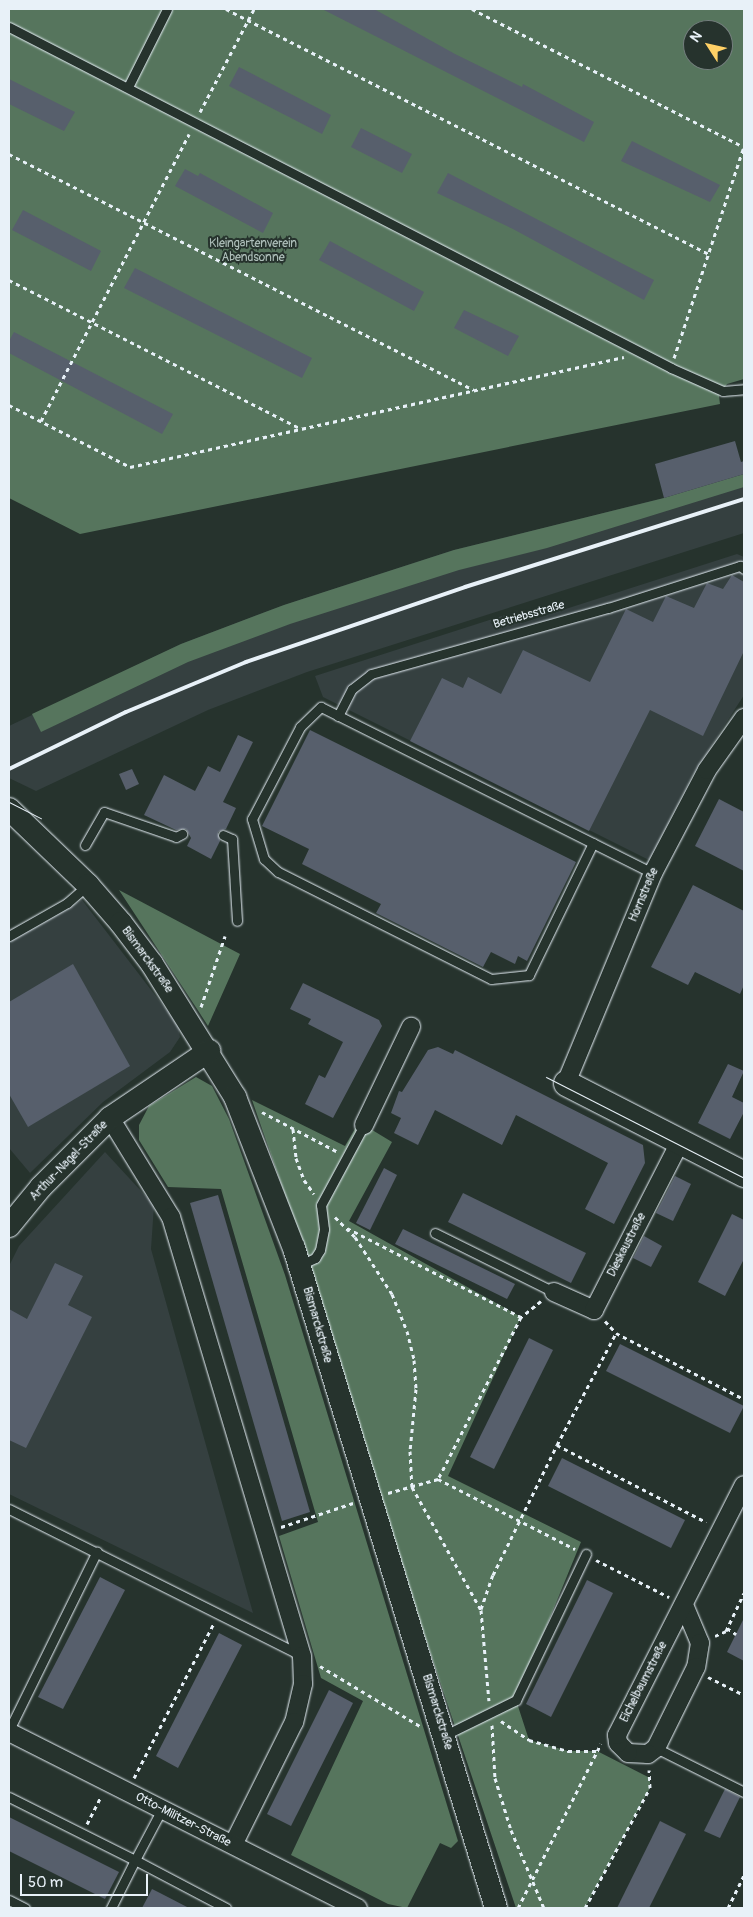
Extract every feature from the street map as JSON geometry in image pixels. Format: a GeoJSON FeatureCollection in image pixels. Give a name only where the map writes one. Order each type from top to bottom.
{"type":"FeatureCollection","features":[{"type":"Feature","properties":{"kind":"main road"},"geometry":{"type":"LineString","coordinates":[[566,1084],[744,1174]]}},
{"type":"Feature","properties":{"kind":"street","name":"Hornstraße"},"geometry":{"type":"LineString","coordinates":[[566,1084],[653,873],[707,770],[744,718]]}},
{"type":"Feature","properties":{"kind":"street","name":"Bismarckstraße"},"geometry":{"type":"LineString","coordinates":[[9,810],[88,885],[152,964],[209,1051],[235,1097],[299,1265],[496,1908]]}},
{"type":"Feature","properties":{"kind":"street"},"geometry":{"type":"LineString","coordinates":[[364,1125],[411,1027]]}},
{"type":"Feature","properties":{"kind":"street","name":"Arthur-Nagel-Straße"},"geometry":{"type":"LineString","coordinates":[[9,1226],[40,1187],[110,1118],[209,1051]]}},
{"type":"Feature","properties":{"kind":"street"},"geometry":{"type":"LineString","coordinates":[[110,1118],[171,1217],[302,1656],[303,1684],[294,1722],[233,1845]]}},
{"type":"Feature","properties":{"kind":"street","name":"Dieskaustraße"},"geometry":{"type":"LineString","coordinates":[[594,1310],[680,1142]]}},
{"type":"Feature","properties":{"kind":"street"},"geometry":{"type":"LineString","coordinates":[[554,1292],[594,1310]]}},
{"type":"Feature","properties":{"kind":"street","name":"Eichelbaumstraße"},"geometry":{"type":"LineString","coordinates":[[652,1751],[628,1754],[618,1743],[617,1735],[744,1485]]}},
{"type":"Feature","properties":{"kind":"street"},"geometry":{"type":"LineString","coordinates":[[652,1751],[694,1670],[700,1643],[684,1604]]}},
{"type":"Feature","properties":{"kind":"street","name":"Otto-Militzer-Straße"},"geometry":{"type":"LineString","coordinates":[[9,1731],[358,1908]]}},
{"type":"Feature","properties":{"kind":"lane"},"geometry":{"type":"LineString","coordinates":[[128,87],[167,9]]}},
{"type":"Feature","properties":{"kind":"lane"},"geometry":{"type":"LineString","coordinates":[[9,27],[644,351],[671,368],[722,392],[744,389]]}},
{"type":"Feature","properties":{"kind":"lane","name":"Betriebsstraße"},"geometry":{"type":"LineString","coordinates":[[338,716],[352,689],[371,674],[608,608],[740,566],[744,569]]}},
{"type":"Feature","properties":{"kind":"lane"},"geometry":{"type":"LineString","coordinates":[[593,843],[529,975],[490,979],[278,872],[264,859],[252,820],[300,727],[321,707],[338,716],[593,843],[653,873]]}},
{"type":"Feature","properties":{"kind":"lane"},"geometry":{"type":"LineString","coordinates":[[85,845],[104,812],[176,837],[182,834]]}},
{"type":"Feature","properties":{"kind":"lane"},"geometry":{"type":"LineString","coordinates":[[223,834],[232,839],[237,921]]}},
{"type":"Feature","properties":{"kind":"lane"},"geometry":{"type":"LineString","coordinates":[[9,936],[68,903],[88,885]]}},
{"type":"Feature","properties":{"kind":"lane"},"geometry":{"type":"LineString","coordinates":[[299,1265],[315,1258],[320,1250],[324,1229],[321,1205],[364,1125]]}},
{"type":"Feature","properties":{"kind":"lane"},"geometry":{"type":"LineString","coordinates":[[435,1233],[554,1292]]}},
{"type":"Feature","properties":{"kind":"lane"},"geometry":{"type":"LineString","coordinates":[[9,1509],[302,1656]]}},
{"type":"Feature","properties":{"kind":"lane"},"geometry":{"type":"LineString","coordinates":[[9,1731],[97,1552]]}},
{"type":"Feature","properties":{"kind":"lane"},"geometry":{"type":"LineString","coordinates":[[444,1735],[516,1700],[586,1554]]}},
{"type":"Feature","properties":{"kind":"lane"},"geometry":{"type":"LineString","coordinates":[[652,1751],[744,1792]]}},
{"type":"Feature","properties":{"kind":"lane"},"geometry":{"type":"LineString","coordinates":[[9,1797],[226,1908]]}},
{"type":"Feature","properties":{"kind":"lane"},"geometry":{"type":"LineString","coordinates":[[111,1908],[162,1809]]}},
{"type":"Feature","properties":{"kind":"lane"},"geometry":{"type":"LineString","coordinates":[[9,1900],[25,1908]]}},
{"type":"Feature","properties":{"kind":"path"},"geometry":{"type":"LineString","coordinates":[[226,9],[708,254]]}},
{"type":"Feature","properties":{"kind":"path"},"geometry":{"type":"LineString","coordinates":[[41,422],[145,224],[195,122],[254,9]]}},
{"type":"Feature","properties":{"kind":"path"},"geometry":{"type":"LineString","coordinates":[[472,9],[744,147],[671,368]]}},
{"type":"Feature","properties":{"kind":"path"},"geometry":{"type":"LineString","coordinates":[[9,154],[474,390]]}},
{"type":"Feature","properties":{"kind":"path"},"geometry":{"type":"LineString","coordinates":[[9,280],[302,429]]}},
{"type":"Feature","properties":{"kind":"path"},"geometry":{"type":"LineString","coordinates":[[9,405],[130,467],[644,351]]}},
{"type":"Feature","properties":{"kind":"path"},"geometry":{"type":"LineString","coordinates":[[189,1020],[199,1012],[225,936]]}},
{"type":"Feature","properties":{"kind":"path"},"geometry":{"type":"LineString","coordinates":[[235,1097],[346,1157]]}},
{"type":"Feature","properties":{"kind":"path"},"geometry":{"type":"LineString","coordinates":[[293,1130],[304,1180],[321,1205],[355,1237],[392,1294],[407,1331],[414,1360],[416,1389],[410,1451],[412,1487],[481,1610],[496,1778],[512,1830],[544,1908]]}},
{"type":"Feature","properties":{"kind":"path"},"geometry":{"type":"LineString","coordinates":[[344,1227],[521,1317]]}},
{"type":"Feature","properties":{"kind":"path"},"geometry":{"type":"LineString","coordinates":[[554,1292],[521,1317],[438,1479],[684,1604]]}},
{"type":"Feature","properties":{"kind":"path"},"geometry":{"type":"LineString","coordinates":[[594,1310],[616,1333],[744,1399]]}},
{"type":"Feature","properties":{"kind":"path"},"geometry":{"type":"LineString","coordinates":[[481,1610],[520,1519],[616,1333]]}},
{"type":"Feature","properties":{"kind":"path"},"geometry":{"type":"LineString","coordinates":[[557,1445],[722,1530]]}},
{"type":"Feature","properties":{"kind":"path"},"geometry":{"type":"LineString","coordinates":[[700,1643],[727,1628],[744,1593]]}},
{"type":"Feature","properties":{"kind":"path"},"geometry":{"type":"LineString","coordinates":[[127,1792],[219,1613]]}},
{"type":"Feature","properties":{"kind":"path"},"geometry":{"type":"LineString","coordinates":[[727,1628],[736,1634]]}},
{"type":"Feature","properties":{"kind":"path"},"geometry":{"type":"LineString","coordinates":[[302,1656],[434,1735],[444,1735]]}},
{"type":"Feature","properties":{"kind":"path"},"geometry":{"type":"LineString","coordinates":[[694,1670],[744,1696]]}},
{"type":"Feature","properties":{"kind":"path"},"geometry":{"type":"LineString","coordinates":[[491,1713],[529,1740],[568,1751],[598,1751]]}},
{"type":"Feature","properties":{"kind":"path"},"geometry":{"type":"LineString","coordinates":[[518,1908],[604,1737],[617,1735]]}},
{"type":"Feature","properties":{"kind":"path"},"geometry":{"type":"LineString","coordinates":[[585,1908],[650,1788],[652,1751]]}},
{"type":"Feature","properties":{"kind":"path"},"geometry":{"type":"LineString","coordinates":[[82,1834],[108,1782]]}},
{"type":"Feature","properties":{"kind":"path"},"geometry":{"type":"LineString","coordinates":[[728,1908],[744,1876]]}},
{"type":"Feature","properties":{"kind":"shaded area"},"geometry":{"type":"Polygon","coordinates":[[[744,474],[744,533],[307,672],[208,710],[36,791],[9,778],[9,726],[181,644],[284,605],[454,550],[664,498],[744,474]]]}},
{"type":"Feature","properties":{"kind":"shaded area"},"geometry":{"type":"Polygon","coordinates":[[[737,554],[744,557],[744,695],[692,776],[649,860],[323,697],[315,676],[505,615],[522,623],[737,554]]]}},
{"type":"Feature","properties":{"kind":"shaded area"},"geometry":{"type":"Polygon","coordinates":[[[82,900],[178,1025],[180,1037],[170,1052],[103,1102],[30,1173],[9,1148],[9,941],[82,900]]]}},
{"type":"Feature","properties":{"kind":"shaded area"},"geometry":{"type":"Polygon","coordinates":[[[105,1152],[154,1205],[151,1249],[253,1613],[9,1494],[9,1266],[19,1246],[105,1152]]]}},
{"type":"Feature","properties":{"kind":"green space","name":"Kleingartenverein Abendsonne"},"geometry":{"type":"Polygon","coordinates":[[[9,9],[744,9],[744,379],[727,384],[719,396],[720,404],[80,534],[9,498],[9,9]]]}},
{"type":"Feature","properties":{"kind":"green space"},"geometry":{"type":"Polygon","coordinates":[[[744,474],[744,487],[547,548],[459,570],[290,624],[188,662],[41,732],[32,714],[181,644],[284,605],[454,550],[664,498],[744,474]]]}},
{"type":"Feature","properties":{"kind":"green space"},"geometry":{"type":"Polygon","coordinates":[[[119,890],[240,954],[208,1026],[199,1012],[119,890]]]}},
{"type":"Feature","properties":{"kind":"green space"},"geometry":{"type":"Polygon","coordinates":[[[196,1077],[212,1086],[229,1119],[285,1275],[458,1841],[451,1848],[440,1843],[407,1908],[388,1904],[291,1855],[363,1701],[321,1678],[279,1536],[318,1522],[221,1189],[168,1187],[139,1140],[139,1125],[149,1106],[196,1077]]]}},
{"type":"Feature","properties":{"kind":"green space"},"geometry":{"type":"Polygon","coordinates":[[[252,1100],[345,1146],[359,1122],[392,1142],[349,1221],[521,1317],[448,1476],[581,1542],[516,1700],[529,1740],[568,1751],[597,1751],[650,1778],[650,1788],[585,1908],[516,1908],[377,1494],[300,1238],[252,1100]]]}},
{"type":"Feature","properties":{"kind":"building"},"geometry":{"type":"Polygon","coordinates":[[[322,9],[374,9],[455,54],[522,87],[523,84],[594,122],[584,142],[322,9]]]}},
{"type":"Feature","properties":{"kind":"building"},"geometry":{"type":"Polygon","coordinates":[[[239,67],[331,115],[322,134],[229,86],[239,67]]]}},
{"type":"Feature","properties":{"kind":"building"},"geometry":{"type":"Polygon","coordinates":[[[9,79],[75,112],[64,131],[9,104],[9,79]]]}},
{"type":"Feature","properties":{"kind":"building"},"geometry":{"type":"Polygon","coordinates":[[[361,128],[412,154],[402,173],[351,147],[361,128]]]}},
{"type":"Feature","properties":{"kind":"building"},"geometry":{"type":"Polygon","coordinates":[[[632,141],[720,185],[710,202],[621,161],[632,141]]]}},
{"type":"Feature","properties":{"kind":"building"},"geometry":{"type":"Polygon","coordinates":[[[185,169],[198,176],[200,173],[273,213],[263,233],[175,186],[185,169]]]}},
{"type":"Feature","properties":{"kind":"building"},"geometry":{"type":"Polygon","coordinates":[[[448,173],[654,280],[644,300],[513,229],[437,193],[448,173]]]}},
{"type":"Feature","properties":{"kind":"building"},"geometry":{"type":"Polygon","coordinates":[[[23,210],[101,251],[91,271],[12,230],[23,210]]]}},
{"type":"Feature","properties":{"kind":"building"},"geometry":{"type":"Polygon","coordinates":[[[330,241],[424,292],[414,311],[319,260],[330,241]]]}},
{"type":"Feature","properties":{"kind":"building"},"geometry":{"type":"Polygon","coordinates":[[[135,268],[312,358],[302,378],[124,288],[135,268]]]}},
{"type":"Feature","properties":{"kind":"building"},"geometry":{"type":"Polygon","coordinates":[[[464,310],[519,336],[508,356],[454,328],[464,310]]]}},
{"type":"Feature","properties":{"kind":"building"},"geometry":{"type":"Polygon","coordinates":[[[14,332],[173,414],[162,434],[9,353],[9,341],[14,332]]]}},
{"type":"Feature","properties":{"kind":"building"},"geometry":{"type":"Polygon","coordinates":[[[735,441],[741,462],[744,461],[744,474],[664,498],[655,464],[735,441]]]}},
{"type":"Feature","properties":{"kind":"building"},"geometry":{"type":"Polygon","coordinates":[[[732,575],[744,582],[744,651],[703,736],[650,710],[589,831],[410,741],[442,678],[463,688],[468,677],[501,694],[523,650],[590,682],[626,609],[653,622],[666,596],[694,608],[707,583],[723,589],[732,575]]]}},
{"type":"Feature","properties":{"kind":"building"},"geometry":{"type":"Polygon","coordinates":[[[310,730],[576,862],[527,961],[518,956],[515,964],[491,952],[483,967],[376,913],[381,904],[302,864],[309,849],[262,826],[310,730]]]}},
{"type":"Feature","properties":{"kind":"building"},"geometry":{"type":"Polygon","coordinates":[[[238,735],[253,742],[223,802],[236,808],[226,829],[218,832],[220,841],[211,859],[187,846],[191,838],[186,829],[176,830],[144,815],[164,775],[195,791],[208,766],[220,772],[238,735]]]}},
{"type":"Feature","properties":{"kind":"building"},"geometry":{"type":"Polygon","coordinates":[[[132,769],[139,784],[126,790],[119,774],[132,769]]]}},
{"type":"Feature","properties":{"kind":"building"},"geometry":{"type":"Polygon","coordinates":[[[719,799],[744,812],[744,871],[695,846],[719,799]]]}},
{"type":"Feature","properties":{"kind":"building"},"geometry":{"type":"Polygon","coordinates":[[[693,885],[744,911],[744,985],[740,994],[695,972],[688,985],[651,967],[693,885]]]}},
{"type":"Feature","properties":{"kind":"building"},"geometry":{"type":"Polygon","coordinates":[[[73,964],[130,1066],[28,1127],[9,1094],[9,1002],[73,964]]]}},
{"type":"Feature","properties":{"kind":"building"},"geometry":{"type":"Polygon","coordinates":[[[303,983],[379,1020],[382,1026],[333,1118],[305,1104],[319,1075],[325,1078],[343,1042],[308,1024],[311,1019],[290,1009],[303,983]]]}},
{"type":"Feature","properties":{"kind":"building"},"geometry":{"type":"Polygon","coordinates":[[[438,1047],[453,1054],[455,1050],[643,1145],[645,1163],[614,1224],[585,1209],[608,1163],[516,1115],[502,1145],[435,1110],[418,1145],[394,1133],[401,1118],[391,1113],[399,1091],[402,1092],[428,1050],[438,1047]]]}},
{"type":"Feature","properties":{"kind":"building"},"geometry":{"type":"Polygon","coordinates":[[[728,1064],[744,1071],[732,1097],[744,1103],[744,1112],[730,1139],[698,1123],[728,1064]]]}},
{"type":"Feature","properties":{"kind":"building"},"geometry":{"type":"Polygon","coordinates":[[[384,1168],[397,1175],[370,1230],[356,1223],[384,1168]]]}},
{"type":"Feature","properties":{"kind":"building"},"geometry":{"type":"Polygon","coordinates":[[[675,1176],[691,1184],[673,1221],[656,1213],[675,1176]]]}},
{"type":"Feature","properties":{"kind":"building"},"geometry":{"type":"Polygon","coordinates":[[[463,1193],[586,1253],[571,1283],[448,1222],[463,1193]]]}},
{"type":"Feature","properties":{"kind":"building"},"geometry":{"type":"Polygon","coordinates":[[[218,1195],[310,1512],[282,1521],[190,1203],[218,1195]]]}},
{"type":"Feature","properties":{"kind":"building"},"geometry":{"type":"Polygon","coordinates":[[[732,1214],[744,1220],[744,1259],[725,1296],[698,1282],[732,1214]]]}},
{"type":"Feature","properties":{"kind":"building"},"geometry":{"type":"Polygon","coordinates":[[[403,1229],[515,1284],[507,1299],[395,1244],[403,1229]]]}},
{"type":"Feature","properties":{"kind":"building"},"geometry":{"type":"Polygon","coordinates":[[[644,1236],[662,1246],[651,1267],[633,1258],[644,1236]]]}},
{"type":"Feature","properties":{"kind":"building"},"geometry":{"type":"Polygon","coordinates":[[[55,1263],[83,1276],[68,1305],[92,1317],[26,1448],[9,1440],[9,1309],[27,1319],[55,1263]]]}},
{"type":"Feature","properties":{"kind":"building"},"geometry":{"type":"Polygon","coordinates":[[[529,1338],[553,1350],[494,1469],[470,1457],[529,1338]]]}},
{"type":"Feature","properties":{"kind":"building"},"geometry":{"type":"Polygon","coordinates":[[[620,1344],[744,1406],[730,1433],[606,1371],[620,1344]]]}},
{"type":"Feature","properties":{"kind":"building"},"geometry":{"type":"Polygon","coordinates":[[[562,1458],[685,1520],[671,1548],[548,1486],[562,1458]]]}},
{"type":"Feature","properties":{"kind":"building"},"geometry":{"type":"Polygon","coordinates":[[[100,1577],[125,1590],[63,1709],[38,1697],[100,1577]]]}},
{"type":"Feature","properties":{"kind":"building"},"geometry":{"type":"Polygon","coordinates":[[[587,1580],[613,1593],[551,1717],[526,1704],[587,1580]]]}},
{"type":"Feature","properties":{"kind":"building"},"geometry":{"type":"Polygon","coordinates":[[[744,1618],[744,1661],[727,1652],[744,1618]]]}},
{"type":"Feature","properties":{"kind":"building"},"geometry":{"type":"Polygon","coordinates":[[[219,1633],[242,1645],[178,1768],[156,1756],[219,1633]]]}},
{"type":"Feature","properties":{"kind":"building"},"geometry":{"type":"Polygon","coordinates":[[[329,1690],[353,1703],[291,1826],[267,1814],[329,1690]]]}},
{"type":"Feature","properties":{"kind":"building"},"geometry":{"type":"Polygon","coordinates":[[[725,1789],[740,1797],[720,1838],[704,1831],[725,1789]]]}},
{"type":"Feature","properties":{"kind":"building"},"geometry":{"type":"Polygon","coordinates":[[[9,1817],[119,1872],[105,1899],[9,1851],[9,1817]]]}},
{"type":"Feature","properties":{"kind":"building"},"geometry":{"type":"Polygon","coordinates":[[[660,1821],[686,1834],[649,1908],[617,1908],[660,1821]]]}},
{"type":"Feature","properties":{"kind":"building"},"geometry":{"type":"Polygon","coordinates":[[[152,1889],[160,1893],[189,1908],[142,1908],[152,1889]]]}},
{"type":"Feature","properties":{"kind":"tram line"},"geometry":{"type":"LineString","coordinates":[[9,802],[41,818]]}},
{"type":"Feature","properties":{"kind":"tram line"},"geometry":{"type":"LineString","coordinates":[[546,1077],[744,1178]]}},
{"type":"Feature","properties":{"kind":"railway"},"geometry":{"type":"LineString","coordinates":[[9,769],[126,712],[246,662],[465,587],[744,499]]}}]}
